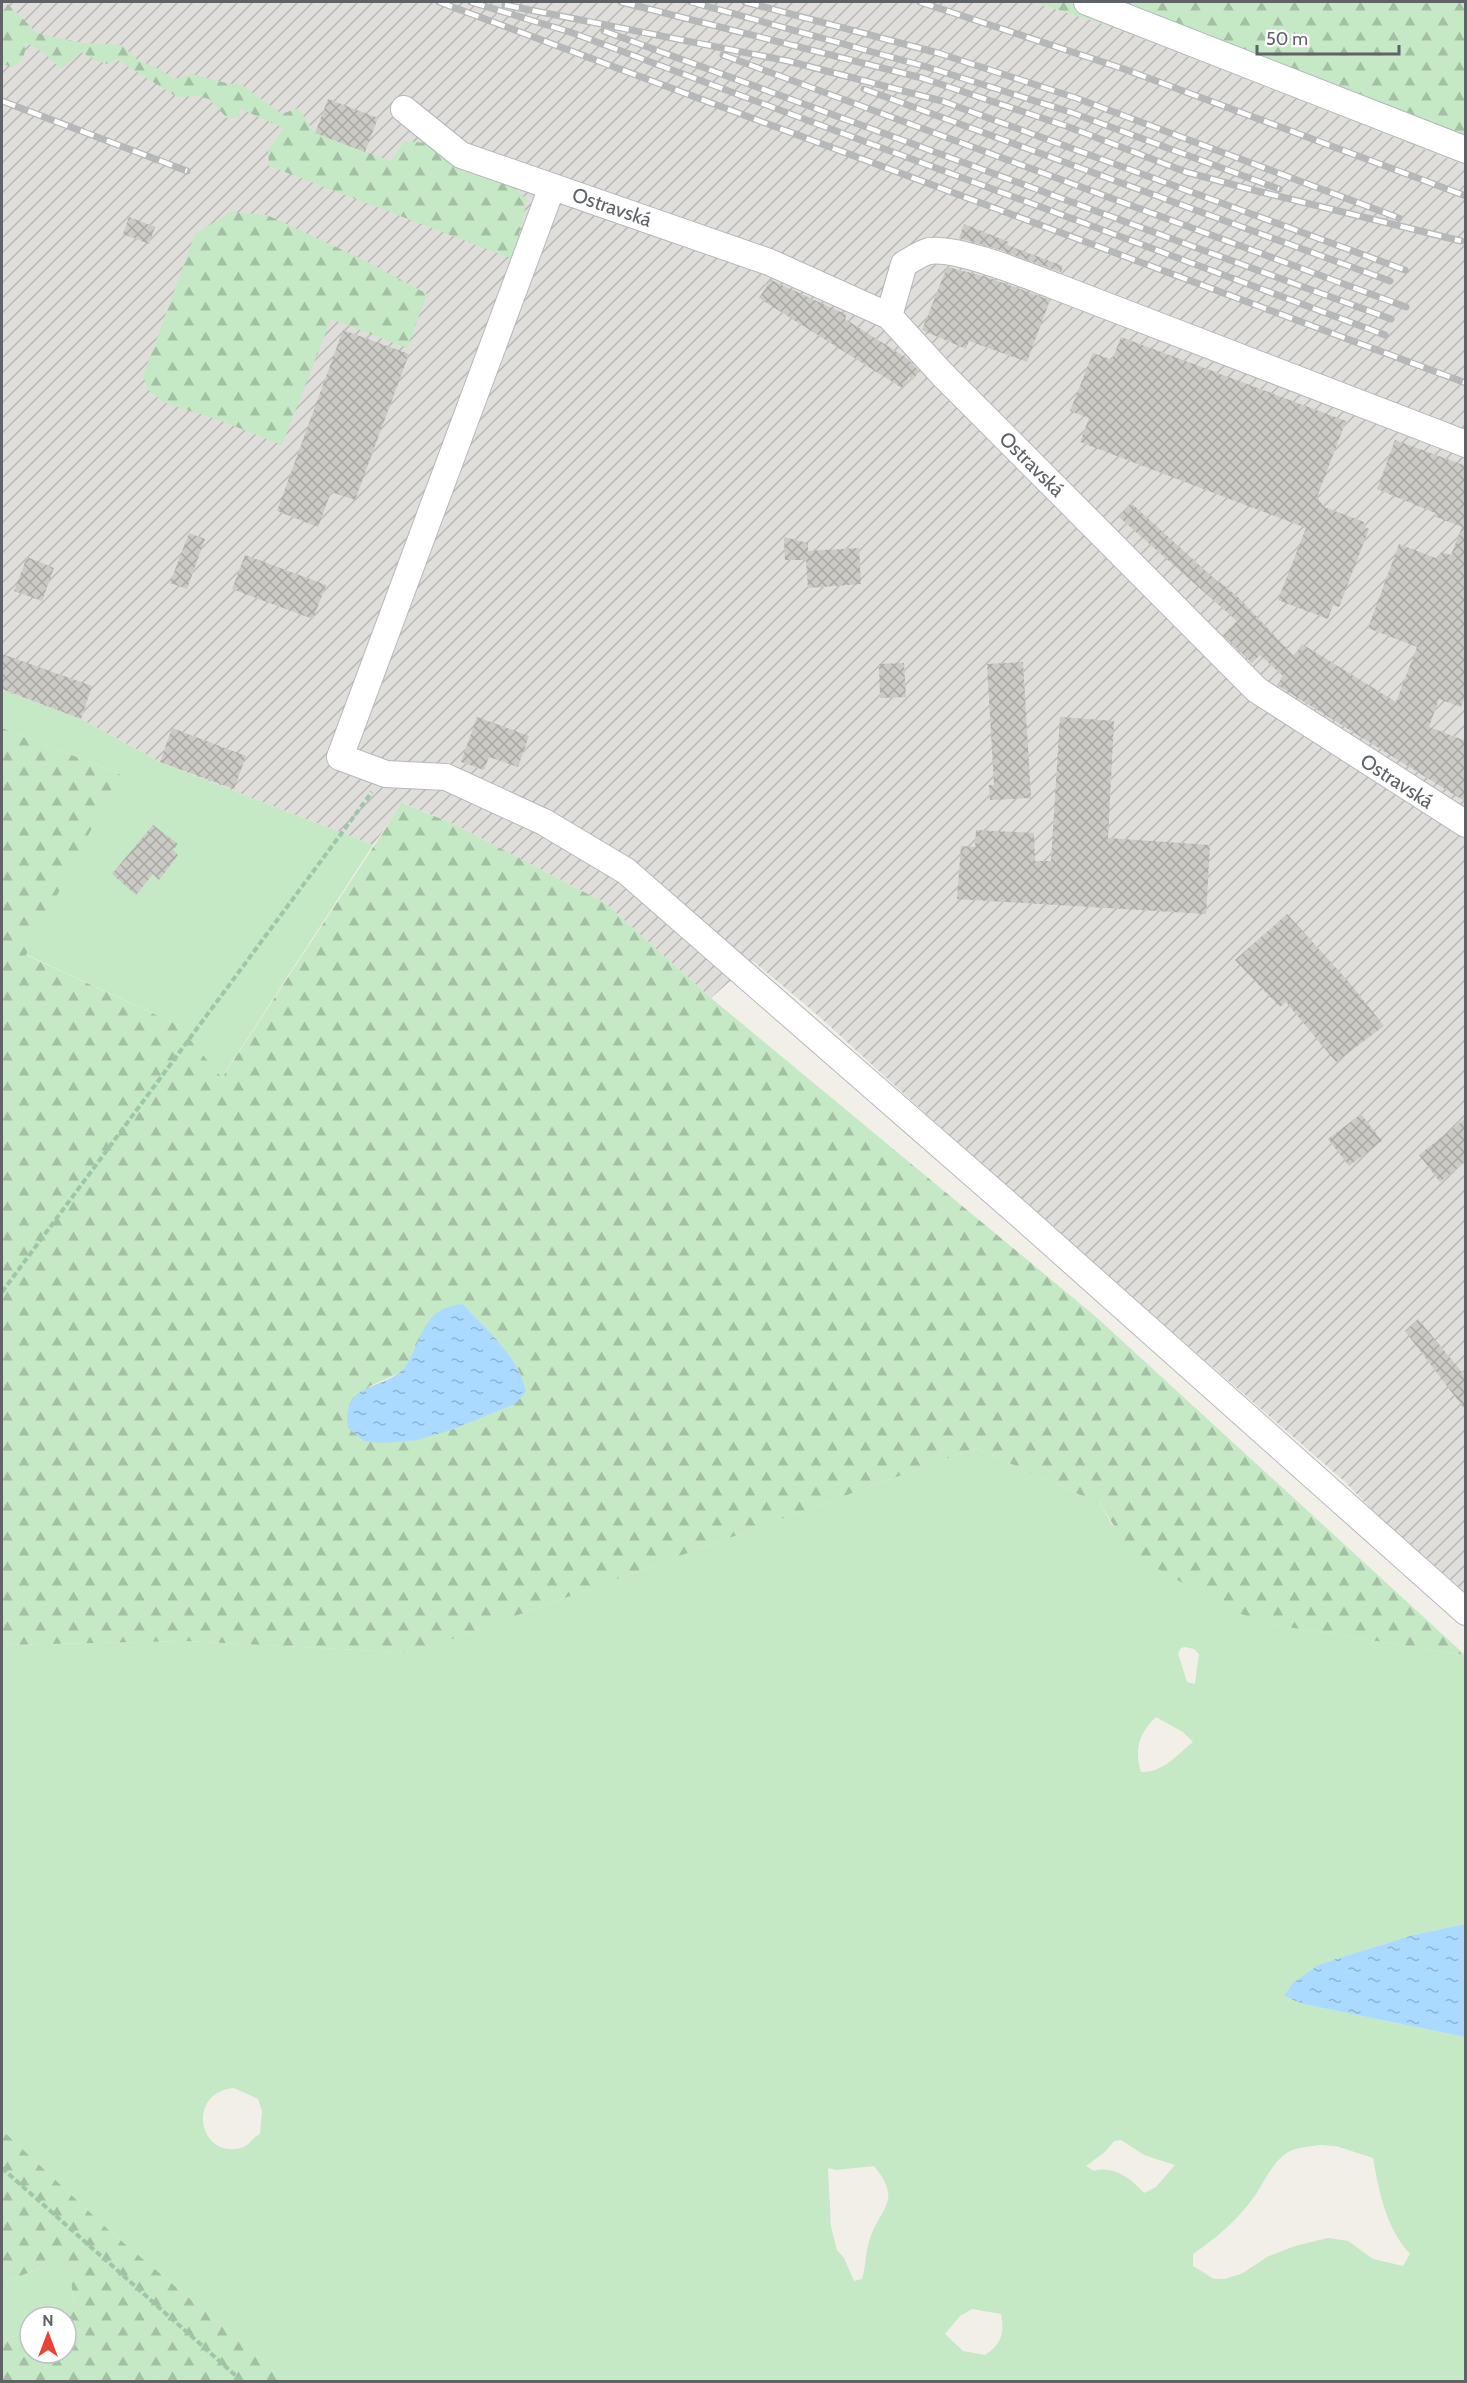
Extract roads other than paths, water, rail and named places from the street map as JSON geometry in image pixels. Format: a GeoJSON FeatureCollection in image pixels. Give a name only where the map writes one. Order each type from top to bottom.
{"type":"FeatureCollection","features":[{"type":"Feature","properties":{"kind":"street"},"geometry":{"type":"LineString","coordinates":[[1087,2],[1466,150]]}},
{"type":"Feature","properties":{"kind":"street","name":"Ostravská"},"geometry":{"type":"LineString","coordinates":[[404,109],[461,155],[769,262],[889,316],[942,374],[1257,690],[1466,824]]}},
{"type":"Feature","properties":{"kind":"street"},"geometry":{"type":"LineString","coordinates":[[552,187],[340,757],[386,774],[446,777],[544,822],[627,871],[1028,1222],[1466,1612]]}},
{"type":"Feature","properties":{"kind":"street"},"geometry":{"type":"LineString","coordinates":[[889,316],[904,264],[928,251],[953,253],[1005,267],[1466,444]]}},
{"type":"Feature","properties":{"kind":"water"},"geometry":{"type":"Polygon","coordinates":[[[463,1304],[501,1345],[517,1367],[526,1392],[515,1404],[451,1430],[417,1440],[384,1443],[364,1441],[348,1428],[350,1403],[355,1396],[402,1371],[434,1315],[451,1306],[463,1304]]]}},
{"type":"Feature","properties":{"kind":"water"},"geometry":{"type":"Polygon","coordinates":[[[1465,1924],[1465,2037],[1303,2004],[1284,1996],[1293,1983],[1320,1964],[1413,1935],[1465,1924]]]}},
{"type":"Feature","properties":{"kind":"railway"},"geometry":{"type":"LineString","coordinates":[[439,2],[1466,383]]}},
{"type":"Feature","properties":{"kind":"railway"},"geometry":{"type":"LineString","coordinates":[[471,2],[570,32],[1385,335]]}},
{"type":"Feature","properties":{"kind":"railway"},"geometry":{"type":"LineString","coordinates":[[621,2],[922,78],[1066,126],[1186,172],[1461,241]]}},
{"type":"Feature","properties":{"kind":"railway"},"geometry":{"type":"LineString","coordinates":[[691,2],[927,67],[1070,112],[1279,189]]}},
{"type":"Feature","properties":{"kind":"railway"},"geometry":{"type":"LineString","coordinates":[[745,2],[938,53],[1076,98],[1399,218]]}},
{"type":"Feature","properties":{"kind":"railway"},"geometry":{"type":"LineString","coordinates":[[920,2],[1124,69],[1466,196]]}},
{"type":"Feature","properties":{"kind":"railway"},"geometry":{"type":"LineString","coordinates":[[505,5],[788,61],[942,101],[1405,270]]}},
{"type":"Feature","properties":{"kind":"railway"},"geometry":{"type":"LineString","coordinates":[[604,31],[1391,319]]}},
{"type":"Feature","properties":{"kind":"railway"},"geometry":{"type":"LineString","coordinates":[[723,55],[1406,307]]}},
{"type":"Feature","properties":{"kind":"railway"},"geometry":{"type":"LineString","coordinates":[[864,89],[1390,281]]}},
{"type":"Feature","properties":{"kind":"railway"},"geometry":{"type":"LineString","coordinates":[[2,101],[187,171]]}}]}
